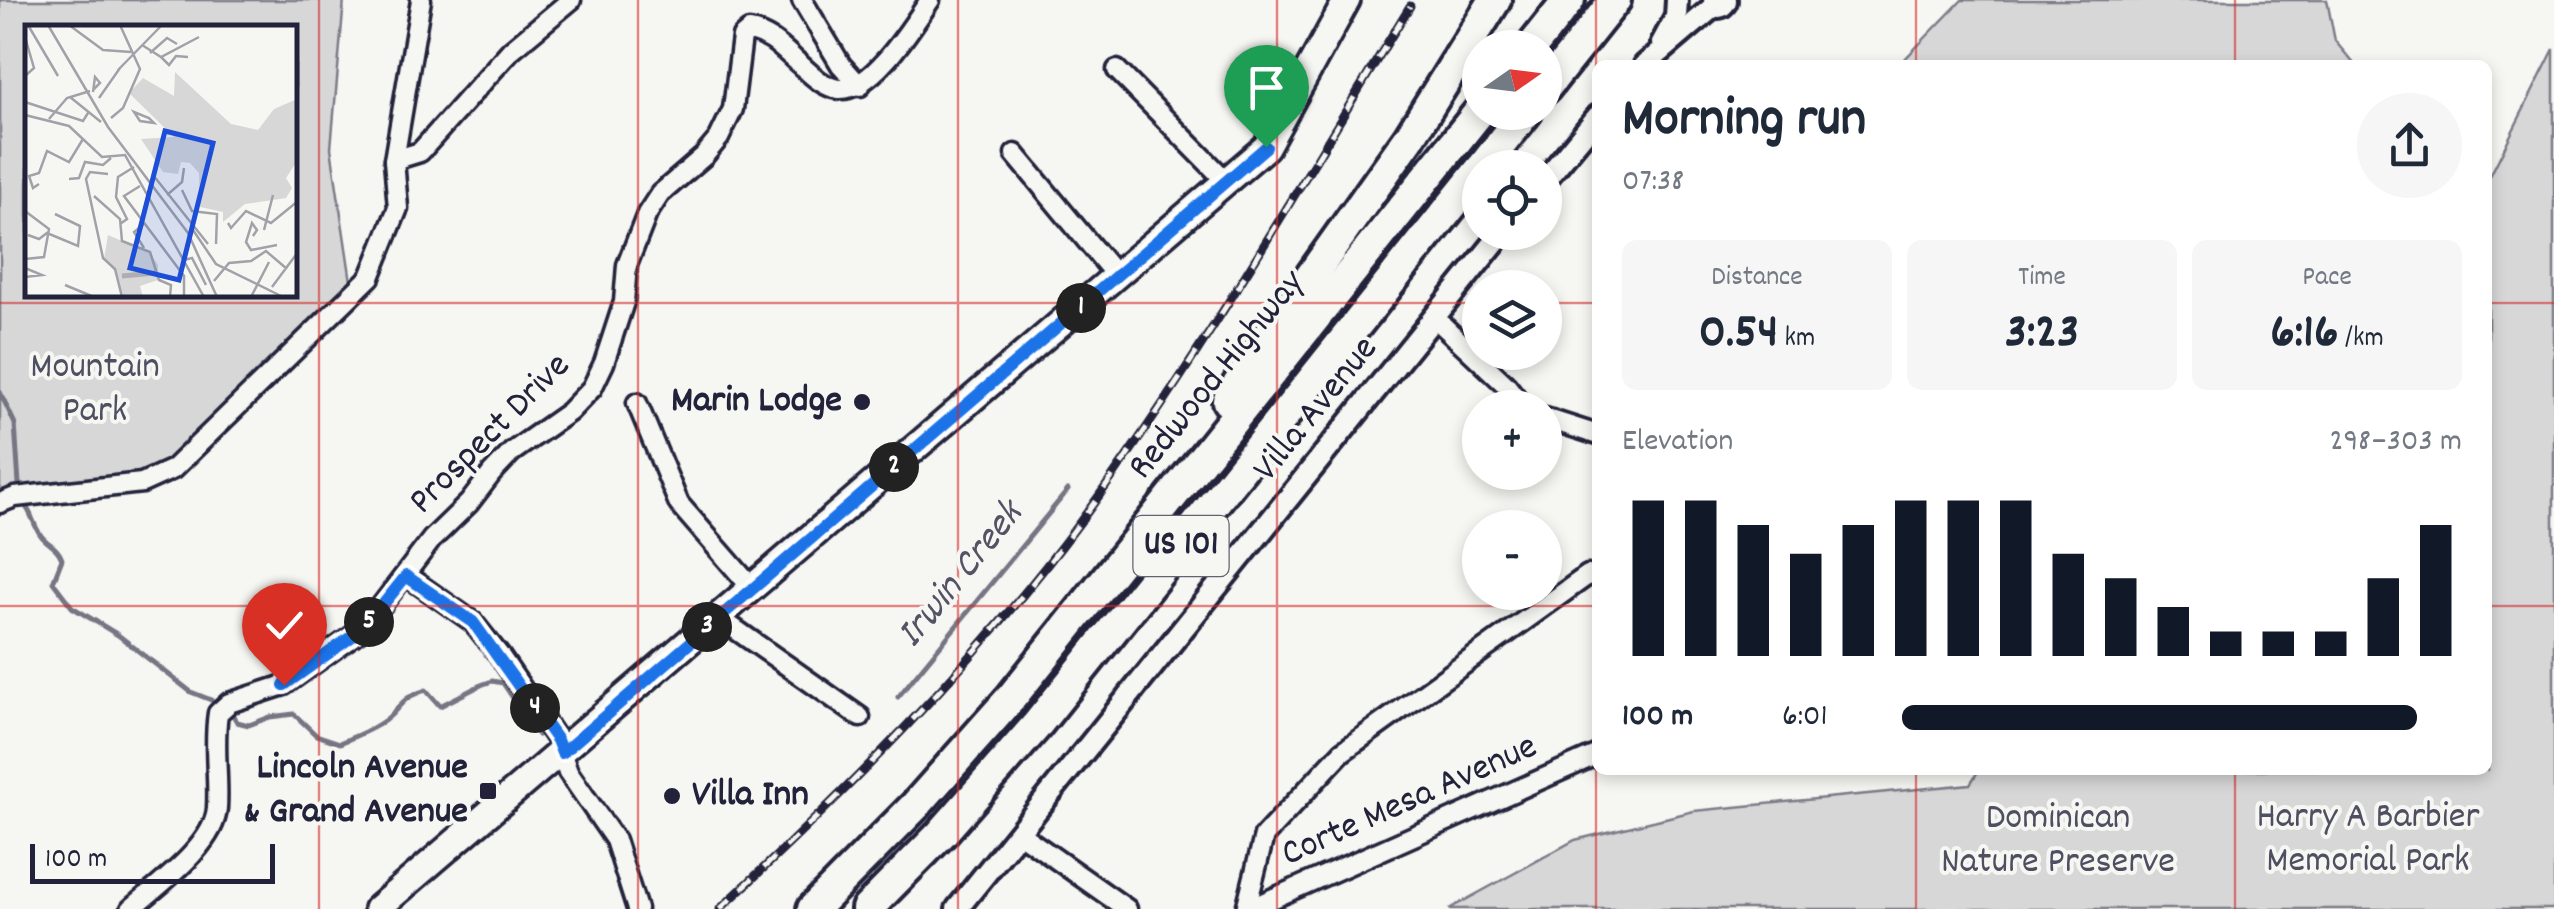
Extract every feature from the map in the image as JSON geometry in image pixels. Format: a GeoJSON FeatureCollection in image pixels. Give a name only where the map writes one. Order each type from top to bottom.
{"type":"FeatureCollection","features":[{"type":"Feature","properties":{"kind":"highway"},"geometry":{"type":"LineString","coordinates":[[1168,503],[1266,340],[1388,170],[1494,0]]}},
{"type":"Feature","properties":{"kind":"highway"},"geometry":{"type":"LineString","coordinates":[[1545,30],[1563,7]]}},
{"type":"Feature","properties":{"kind":"highway"},"geometry":{"type":"LineString","coordinates":[[1562,67],[1608,10]]}},
{"type":"Feature","properties":{"kind":"highway","name":"Redwood Highway"},"geometry":{"type":"LineString","coordinates":[[813,909],[964,752],[1465,130]]}},
{"type":"Feature","properties":{"kind":"highway","name":"Redwood Highway"},"geometry":{"type":"LineString","coordinates":[[1496,150],[1512,130]]}},
{"type":"Feature","properties":{"kind":"highway","name":"Redwood Highway"},"geometry":{"type":"LineString","coordinates":[[866,909],[941,834],[1036,726],[1462,193]]}},
{"type":"Feature","properties":{"kind":"main road"},"geometry":{"type":"LineString","coordinates":[[378,909],[1266,147],[1346,0]]}},
{"type":"Feature","properties":{"kind":"street"},"geometry":{"type":"LineString","coordinates":[[0,503],[16,497],[142,483],[173,469],[370,277],[398,208],[394,160],[422,0]]}},
{"type":"Feature","properties":{"kind":"street"},"geometry":{"type":"LineString","coordinates":[[394,160],[420,152],[512,50],[571,0]]}},
{"type":"Feature","properties":{"kind":"street"},"geometry":{"type":"LineString","coordinates":[[802,0],[841,64],[860,86],[891,53],[930,0]]}},
{"type":"Feature","properties":{"kind":"street"},"geometry":{"type":"LineString","coordinates":[[1650,60],[1676,17],[1677,0]]}},
{"type":"Feature","properties":{"kind":"street"},"geometry":{"type":"LineString","coordinates":[[1650,60],[1720,1]]}},
{"type":"Feature","properties":{"kind":"street","name":"Prospect Drive"},"geometry":{"type":"LineString","coordinates":[[132,909],[196,850],[213,828],[217,810],[214,740],[218,712],[229,703],[284,685],[365,627],[432,539],[512,452],[569,412],[592,388],[624,302],[626,265],[647,214],[660,194],[719,138],[733,108],[742,36],[749,30],[763,33],[819,81],[838,89],[860,86]]}},
{"type":"Feature","properties":{"kind":"street"},"geometry":{"type":"LineString","coordinates":[[1117,70],[1227,182]]}},
{"type":"Feature","properties":{"kind":"street"},"geometry":{"type":"LineString","coordinates":[[1562,160],[1592,124]]}},
{"type":"Feature","properties":{"kind":"street"},"geometry":{"type":"LineString","coordinates":[[1015,154],[1117,277]]}},
{"type":"Feature","properties":{"kind":"street","name":"Villa Avenue"},"geometry":{"type":"LineString","coordinates":[[957,909],[1489,250]]}},
{"type":"Feature","properties":{"kind":"street"},"geometry":{"type":"LineString","coordinates":[[1436,319],[1510,390]]}},
{"type":"Feature","properties":{"kind":"street"},"geometry":{"type":"LineString","coordinates":[[637,403],[679,504],[752,588]]}},
{"type":"Feature","properties":{"kind":"street"},"geometry":{"type":"LineString","coordinates":[[1562,423],[1592,433]]}},
{"type":"Feature","properties":{"kind":"street"},"geometry":{"type":"LineString","coordinates":[[1247,909],[1264,836],[1342,752],[1588,575]]}},
{"type":"Feature","properties":{"kind":"street"},"geometry":{"type":"LineString","coordinates":[[406,576],[473,622],[557,740],[568,772],[615,840],[637,909]]}},
{"type":"Feature","properties":{"kind":"street"},"geometry":{"type":"LineString","coordinates":[[718,617],[860,716]]}},
{"type":"Feature","properties":{"kind":"street","name":"Corte Mesa Avenue"},"geometry":{"type":"LineString","coordinates":[[1247,909],[1592,757]]}},
{"type":"Feature","properties":{"kind":"street"},"geometry":{"type":"LineString","coordinates":[[1019,833],[1127,909]]}},
{"type":"Feature","properties":{"kind":"green space","name":"Mountain Park"},"geometry":{"type":"Polygon","coordinates":[[[0,0],[344,0],[331,148],[352,288],[189,450],[139,478],[0,494],[0,0]]]}},
{"type":"Feature","properties":{"kind":"green space"},"geometry":{"type":"Polygon","coordinates":[[[1962,0],[2327,0],[2335,41],[2351,60],[1904,60],[1962,0]]]}},
{"type":"Feature","properties":{"kind":"green space"},"geometry":{"type":"Polygon","coordinates":[[[2554,49],[2554,909],[1449,909],[1575,840],[1694,811],[1970,784],[1976,775],[2492,775],[2492,172],[2554,49]]]}},
{"type":"Feature","properties":{"kind":"waterway"},"geometry":{"type":"LineString","coordinates":[[0,392],[15,424],[19,484]]}},
{"type":"Feature","properties":{"kind":"waterway","name":"Irwin Creek"},"geometry":{"type":"LineString","coordinates":[[898,697],[1068,490]]}},
{"type":"Feature","properties":{"kind":"waterway"},"geometry":{"type":"LineString","coordinates":[[24,504],[40,534],[60,554],[62,559],[53,582],[72,607],[118,635],[191,692],[211,700]]}},
{"type":"Feature","properties":{"kind":"waterway"},"geometry":{"type":"LineString","coordinates":[[233,715],[237,722],[249,725],[294,714],[316,735],[340,743],[381,723],[419,692],[426,690],[440,706],[492,681],[503,683],[538,735]]}},
{"type":"Feature","properties":{"kind":"railway"},"geometry":{"type":"LineString","coordinates":[[720,909],[816,818],[954,675],[1080,522],[1168,397],[1410,6]]}},
{"type":"Feature","properties":{"kind":"place","name":"Marin Lodge"},"geometry":{"type":"Point","coordinates":[862,402]}},
{"type":"Feature","properties":{"kind":"place","name":"Lincoln Avenue & Grand Avenue"},"geometry":{"type":"Point","coordinates":[488,791]}},
{"type":"Feature","properties":{"kind":"place","name":"Villa Inn"},"geometry":{"type":"Point","coordinates":[672,796]}},
{"type":"Feature","properties":{"kind":"route"},"geometry":{"type":"LineString","coordinates":[[284,685],[365,627],[406,576],[473,622],[500,656],[562,753],[1266,147]]}},
{"type":"Feature","properties":{"kind":"park label","name":"Harry A Barbier Memorial Park"},"geometry":{"type":"Point","coordinates":[2368,840]}},
{"type":"Feature","properties":{"kind":"park label","name":"Dominican Nature Preserve"},"geometry":{"type":"Point","coordinates":[2058,841]}}]}
